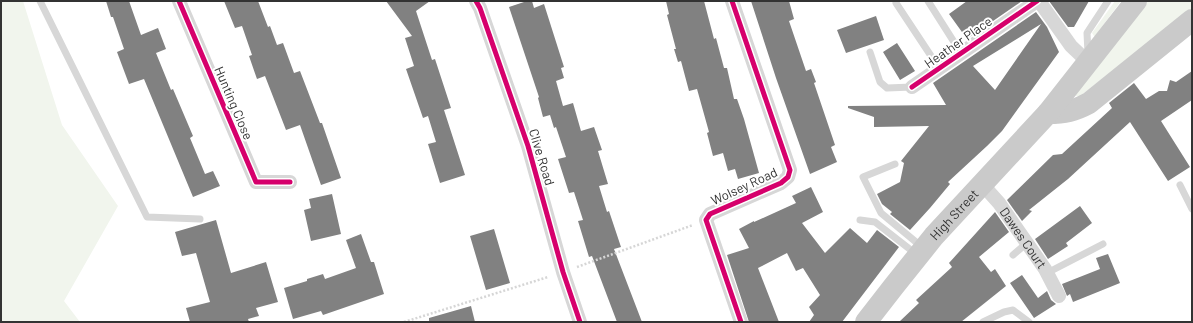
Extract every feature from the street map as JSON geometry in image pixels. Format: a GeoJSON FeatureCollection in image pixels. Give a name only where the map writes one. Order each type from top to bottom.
{"type":"FeatureCollection","features":[{"type":"Feature","properties":{"kind":"main road","name":"High Street"},"geometry":{"type":"LineString","coordinates":[[871,320],[921,252],[1048,113],[1089,63],[1136,1]]}},
{"type":"Feature","properties":{"kind":"main road"},"geometry":{"type":"LineString","coordinates":[[1048,113],[1065,113],[1076,110],[1089,103],[1192,20]]}},
{"type":"Feature","properties":{"kind":"street","name":"Hunting Close"},"geometry":{"type":"LineString","coordinates":[[179,1],[256,182],[290,182]]}},
{"type":"Feature","properties":{"kind":"street","name":"Clive Road"},"geometry":{"type":"LineString","coordinates":[[476,1],[480,8],[528,146],[563,272],[580,322]]}},
{"type":"Feature","properties":{"kind":"street","name":"Wolsey Road"},"geometry":{"type":"LineString","coordinates":[[732,1],[790,170],[788,177],[781,183],[710,214],[706,220],[742,322]]}},
{"type":"Feature","properties":{"kind":"street","name":"Heather Place"},"geometry":{"type":"LineString","coordinates":[[912,87],[1038,1]]}},
{"type":"Feature","properties":{"kind":"street"},"geometry":{"type":"LineString","coordinates":[[1038,1],[1071,46],[1089,63]]}},
{"type":"Feature","properties":{"kind":"street","name":"Dawes Court"},"geometry":{"type":"LineString","coordinates":[[982,184],[999,203],[1047,272],[1059,296]]}},
{"type":"Feature","properties":{"kind":"lane"},"geometry":{"type":"LineString","coordinates":[[40,1],[147,217],[200,218]]}},
{"type":"Feature","properties":{"kind":"lane"},"geometry":{"type":"LineString","coordinates":[[928,1],[961,53]]}},
{"type":"Feature","properties":{"kind":"lane"},"geometry":{"type":"LineString","coordinates":[[1089,63],[1087,33],[1108,1]]}},
{"type":"Feature","properties":{"kind":"lane"},"geometry":{"type":"LineString","coordinates":[[896,3],[939,68]]}},
{"type":"Feature","properties":{"kind":"lane"},"geometry":{"type":"LineString","coordinates":[[870,52],[880,82],[887,88],[912,87]]}},
{"type":"Feature","properties":{"kind":"lane"},"geometry":{"type":"LineString","coordinates":[[895,164],[863,177],[881,213],[921,252]]}},
{"type":"Feature","properties":{"kind":"lane"},"geometry":{"type":"LineString","coordinates":[[1180,185],[1192,209]]}},
{"type":"Feature","properties":{"kind":"lane"},"geometry":{"type":"LineString","coordinates":[[860,220],[875,222],[921,252]]}},
{"type":"Feature","properties":{"kind":"lane"},"geometry":{"type":"LineString","coordinates":[[1014,255],[1027,243]]}},
{"type":"Feature","properties":{"kind":"lane"},"geometry":{"type":"LineString","coordinates":[[1047,272],[1103,244]]}},
{"type":"Feature","properties":{"kind":"lane"},"geometry":{"type":"LineString","coordinates":[[983,322],[1004,312],[1013,310],[1029,322]]}},
{"type":"Feature","properties":{"kind":"shaded area"},"geometry":{"type":"Polygon","coordinates":[[[1,1],[23,1],[62,125],[118,206],[64,301],[80,322],[1,322],[1,1]]]}},
{"type":"Feature","properties":{"kind":"shaded area"},"geometry":{"type":"Polygon","coordinates":[[[1115,1],[1121,1],[1094,36],[1092,33],[1115,1]]]}},
{"type":"Feature","properties":{"kind":"shaded area"},"geometry":{"type":"Polygon","coordinates":[[[1146,1],[1192,1],[1192,9],[1080,96],[1076,96],[1075,94],[1146,1]]]}},
{"type":"Feature","properties":{"kind":"building"},"geometry":{"type":"Polygon","coordinates":[[[106,1],[129,1],[141,35],[158,28],[166,49],[156,53],[171,90],[173,89],[193,136],[190,138],[205,174],[213,171],[220,186],[193,197],[144,79],[129,84],[117,52],[124,49],[106,1]]]}},
{"type":"Feature","properties":{"kind":"building"},"geometry":{"type":"Polygon","coordinates":[[[224,1],[258,1],[277,45],[283,43],[294,73],[300,71],[320,123],[322,123],[341,178],[321,185],[300,125],[286,130],[265,76],[257,79],[249,56],[252,55],[242,26],[235,28],[224,1]]]}},
{"type":"Feature","properties":{"kind":"building"},"geometry":{"type":"Polygon","coordinates":[[[386,1],[430,1],[416,11],[432,60],[435,59],[451,108],[444,110],[465,175],[440,183],[428,144],[436,142],[428,116],[423,118],[406,69],[414,66],[405,38],[412,36],[386,1]]]}},
{"type":"Feature","properties":{"kind":"building"},"geometry":{"type":"Polygon","coordinates":[[[527,1],[532,1],[534,8],[544,4],[564,67],[561,68],[564,78],[556,81],[563,106],[573,103],[581,131],[594,127],[602,150],[598,151],[608,184],[599,186],[607,212],[609,211],[621,247],[614,249],[642,322],[617,322],[592,256],[589,257],[578,221],[583,220],[574,192],[569,193],[558,159],[566,157],[556,127],[554,128],[550,115],[543,117],[539,97],[509,7],[527,1]]]}},
{"type":"Feature","properties":{"kind":"building"},"geometry":{"type":"Polygon","coordinates":[[[666,1],[704,1],[714,39],[716,38],[724,68],[727,68],[734,99],[737,99],[744,119],[759,173],[738,179],[735,169],[728,171],[723,153],[713,156],[707,133],[709,132],[697,89],[689,91],[681,61],[678,62],[674,49],[676,49],[667,15],[669,14],[666,1]]]}},
{"type":"Feature","properties":{"kind":"building"},"geometry":{"type":"Polygon","coordinates":[[[751,1],[789,1],[794,19],[789,21],[806,71],[811,69],[816,82],[814,83],[835,145],[831,147],[837,162],[810,174],[776,78],[751,1]]]}},
{"type":"Feature","properties":{"kind":"building"},"geometry":{"type":"Polygon","coordinates":[[[967,1],[1022,1],[967,39],[949,14],[967,1]]]}},
{"type":"Feature","properties":{"kind":"building"},"geometry":{"type":"Polygon","coordinates":[[[1049,1],[1089,1],[1074,27],[1068,27],[1049,1]]]}},
{"type":"Feature","properties":{"kind":"building"},"geometry":{"type":"Polygon","coordinates":[[[1036,12],[1047,27],[1059,52],[1002,131],[948,182],[950,184],[910,230],[890,214],[892,212],[882,204],[877,194],[900,182],[904,163],[901,161],[929,126],[874,127],[874,117],[848,108],[848,106],[946,105],[933,83],[1036,12]],[[1041,24],[973,66],[995,90],[1041,24]]]}},
{"type":"Feature","properties":{"kind":"building"},"geometry":{"type":"Polygon","coordinates":[[[876,16],[884,40],[846,53],[837,30],[876,16]]]}},
{"type":"Feature","properties":{"kind":"building"},"geometry":{"type":"Polygon","coordinates":[[[897,43],[915,71],[900,80],[883,52],[897,43]]]}},
{"type":"Feature","properties":{"kind":"building"},"geometry":{"type":"Polygon","coordinates":[[[1192,71],[1192,100],[1161,121],[1190,167],[1168,181],[1130,122],[1068,179],[1029,210],[1032,211],[1022,221],[1007,200],[1053,155],[1062,154],[1112,108],[1109,103],[1134,83],[1146,99],[1159,91],[1167,91],[1170,80],[1176,82],[1192,71]]]}},
{"type":"Feature","properties":{"kind":"building"},"geometry":{"type":"Polygon","coordinates":[[[811,187],[823,212],[802,223],[825,253],[850,228],[867,243],[877,230],[899,247],[842,322],[809,322],[814,315],[809,307],[820,295],[803,268],[796,271],[787,253],[758,268],[779,322],[749,322],[727,255],[749,248],[739,229],[796,203],[792,196],[811,187]]]}},
{"type":"Feature","properties":{"kind":"building"},"geometry":{"type":"Polygon","coordinates":[[[332,194],[341,234],[311,241],[304,210],[311,208],[309,199],[332,194]]]}},
{"type":"Feature","properties":{"kind":"building"},"geometry":{"type":"Polygon","coordinates":[[[1080,206],[1092,223],[1066,243],[1068,246],[1048,259],[1035,239],[1080,206]]]}},
{"type":"Feature","properties":{"kind":"building"},"geometry":{"type":"Polygon","coordinates":[[[995,212],[1009,232],[979,257],[991,272],[995,269],[1006,286],[961,322],[899,322],[919,303],[916,300],[952,267],[949,263],[995,212]]]}},
{"type":"Feature","properties":{"kind":"building"},"geometry":{"type":"Polygon","coordinates":[[[216,220],[231,273],[266,262],[278,302],[256,308],[259,316],[248,319],[249,322],[190,322],[186,308],[210,302],[196,253],[182,256],[175,232],[216,220]]]}},
{"type":"Feature","properties":{"kind":"building"},"geometry":{"type":"Polygon","coordinates":[[[494,229],[510,283],[486,290],[470,236],[494,229]]]}},
{"type":"Feature","properties":{"kind":"building"},"geometry":{"type":"Polygon","coordinates":[[[361,234],[371,262],[374,262],[384,294],[323,315],[321,311],[293,319],[284,288],[323,274],[325,279],[356,268],[346,240],[361,234]]]}},
{"type":"Feature","properties":{"kind":"building"},"geometry":{"type":"Polygon","coordinates":[[[1108,254],[1120,283],[1073,302],[1070,294],[1067,296],[1062,284],[1100,269],[1096,258],[1108,254]]]}},
{"type":"Feature","properties":{"kind":"building"},"geometry":{"type":"Polygon","coordinates":[[[1022,275],[1038,298],[1047,291],[1051,300],[1056,304],[1034,318],[1010,283],[1022,275]]]}},
{"type":"Feature","properties":{"kind":"building"},"geometry":{"type":"Polygon","coordinates":[[[471,306],[475,322],[429,322],[429,318],[471,306]]]}},
{"type":"Feature","properties":{"kind":"cycle path"},"geometry":{"type":"LineString","coordinates":[[179,1],[256,182],[290,182]]}},
{"type":"Feature","properties":{"kind":"cycle path"},"geometry":{"type":"LineString","coordinates":[[476,1],[480,8],[528,146],[563,272],[580,322]]}},
{"type":"Feature","properties":{"kind":"cycle path"},"geometry":{"type":"LineString","coordinates":[[732,1],[790,170],[788,177],[781,183],[710,214],[706,220],[741,322]]}},
{"type":"Feature","properties":{"kind":"cycle path"},"geometry":{"type":"LineString","coordinates":[[912,87],[1037,1]]}}]}
